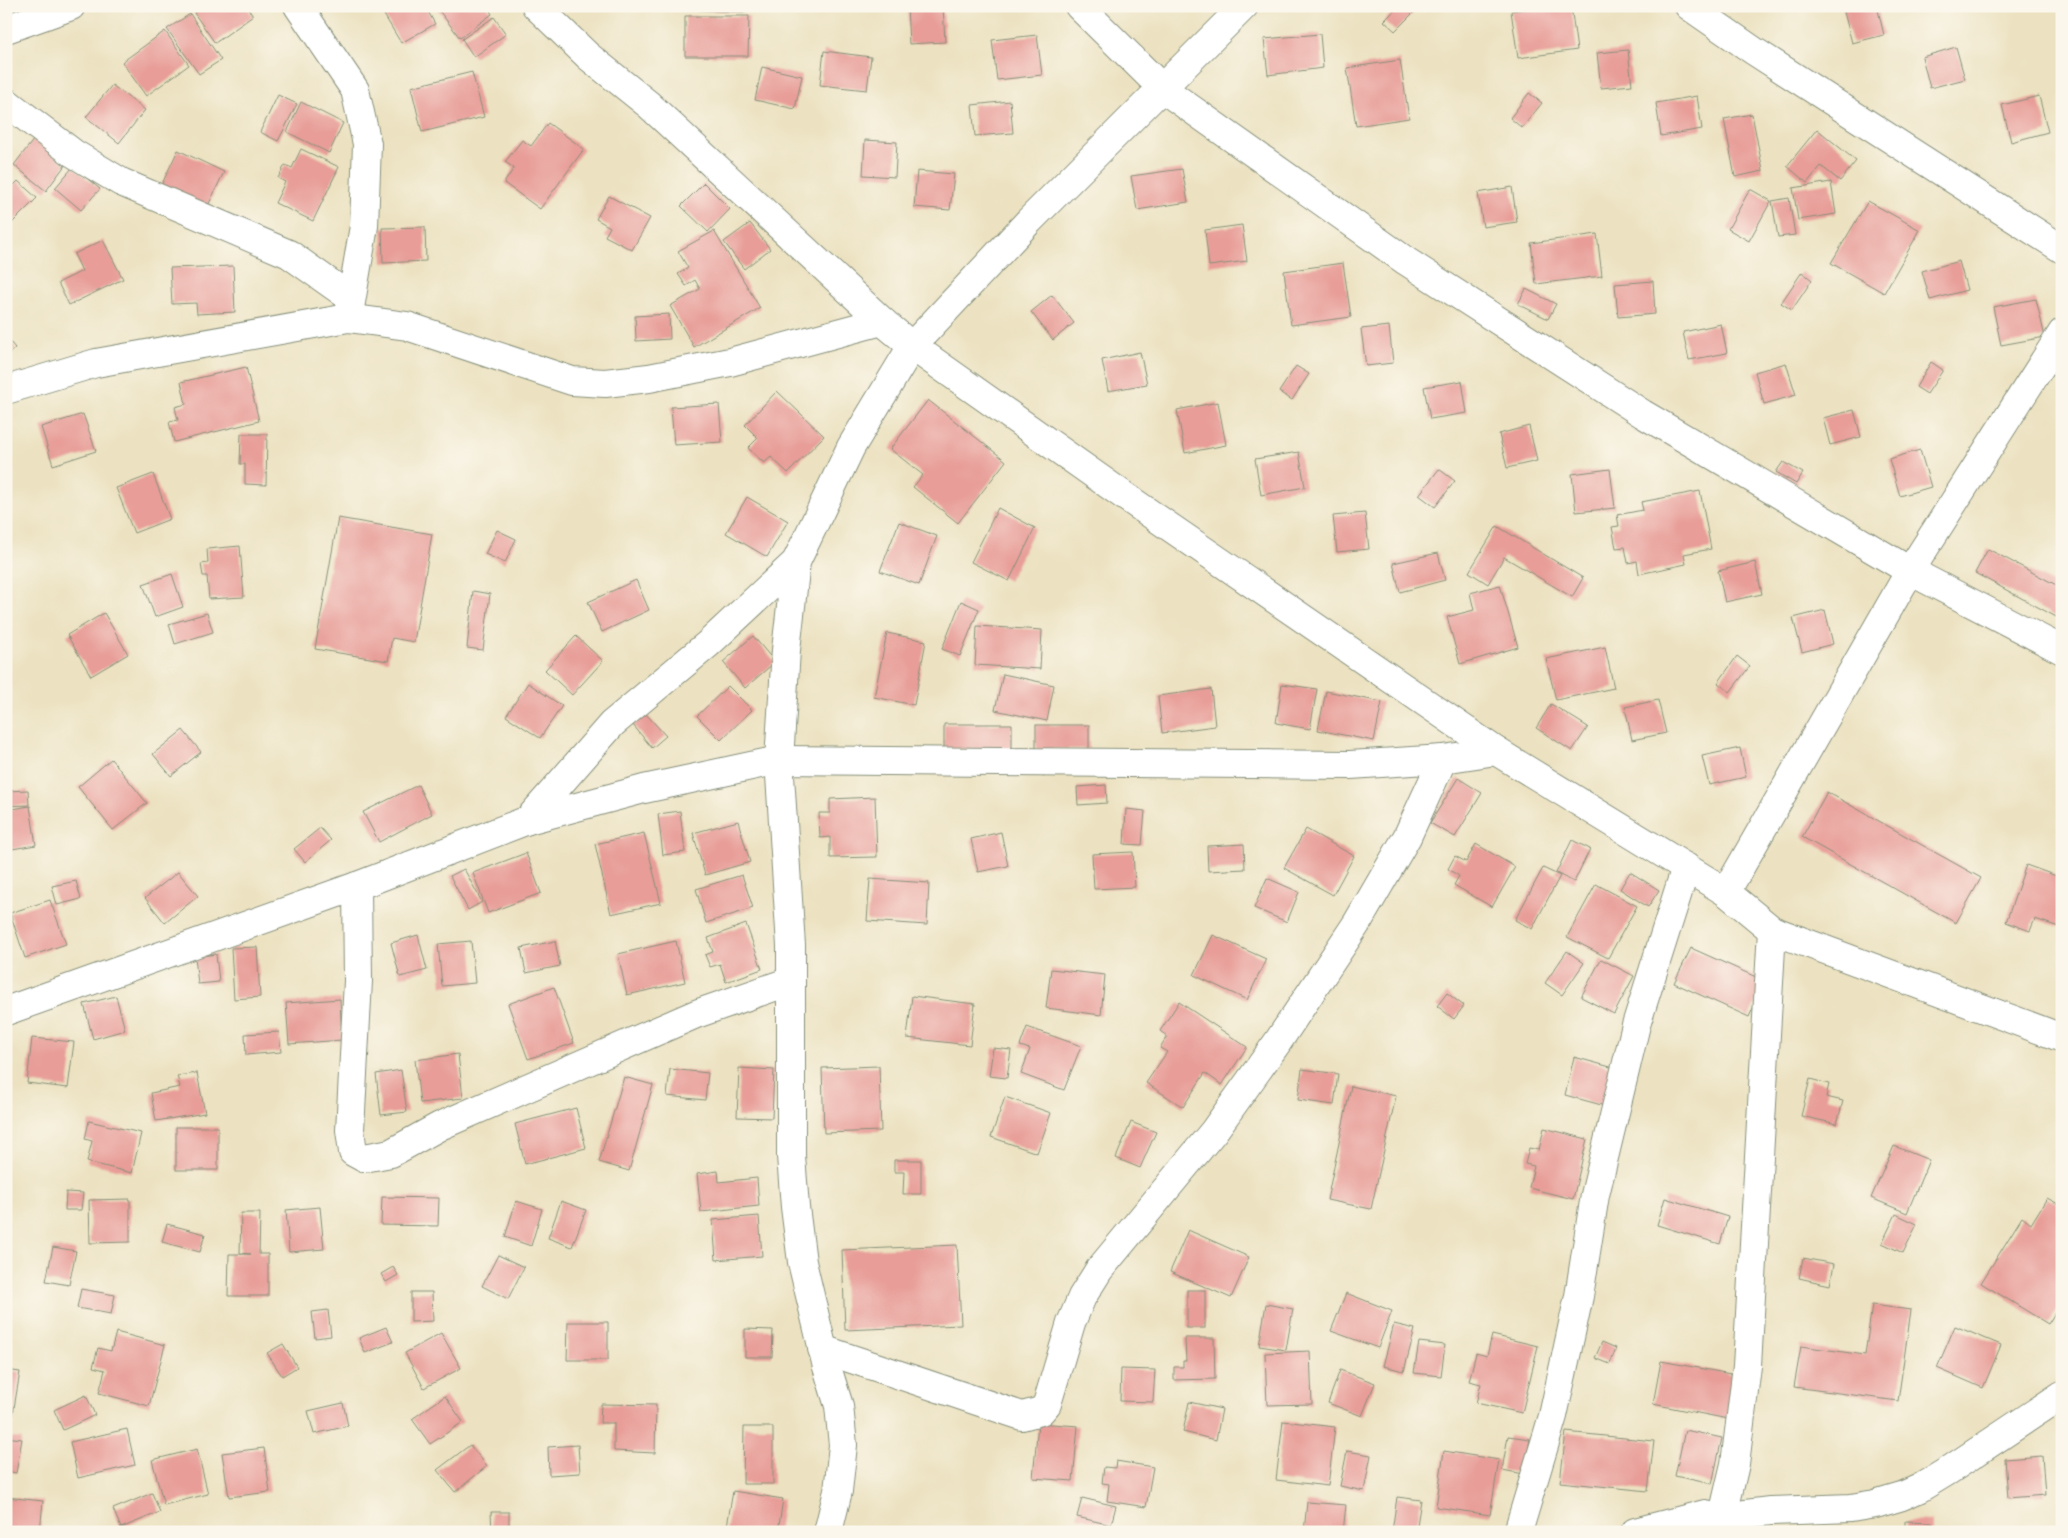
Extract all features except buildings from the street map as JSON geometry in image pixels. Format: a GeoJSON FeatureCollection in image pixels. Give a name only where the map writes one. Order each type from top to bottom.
{"type":"FeatureCollection","features":[{"type":"Feature","properties":{"kind":"street"},"geometry":{"type":"LineString","coordinates":[[6,30],[71,6]]}},
{"type":"Feature","properties":{"kind":"street"},"geometry":{"type":"LineString","coordinates":[[298,6],[355,90],[367,144],[364,226],[350,308]]}},
{"type":"Feature","properties":{"kind":"street"},"geometry":{"type":"LineString","coordinates":[[536,6],[588,56],[649,105],[882,321],[912,346],[1126,497],[1496,751],[1726,892],[1772,930],[2062,1038]]}},
{"type":"Feature","properties":{"kind":"street"},"geometry":{"type":"LineString","coordinates":[[1079,6],[1162,89],[1438,282],[1643,414],[1910,571],[2062,650]]}},
{"type":"Feature","properties":{"kind":"street"},"geometry":{"type":"LineString","coordinates":[[828,1532],[838,1491],[843,1446],[839,1406],[822,1349],[802,1262],[795,1207],[792,1156],[791,982],[779,760],[786,650],[796,562],[851,447],[912,346],[1029,221],[1244,6]]}},
{"type":"Feature","properties":{"kind":"street"},"geometry":{"type":"LineString","coordinates":[[1689,6],[1754,51],[2062,249]]}},
{"type":"Feature","properties":{"kind":"street"},"geometry":{"type":"LineString","coordinates":[[6,102],[73,153],[121,182],[289,254],[350,308],[572,381],[605,382],[649,378],[730,362],[882,321]]}},
{"type":"Feature","properties":{"kind":"street"},"geometry":{"type":"LineString","coordinates":[[6,390],[96,363],[350,308]]}},
{"type":"Feature","properties":{"kind":"street"},"geometry":{"type":"LineString","coordinates":[[1726,892],[1910,571],[2062,333]]}},
{"type":"Feature","properties":{"kind":"street"},"geometry":{"type":"LineString","coordinates":[[528,820],[612,724],[708,644],[796,562]]}},
{"type":"Feature","properties":{"kind":"street"},"geometry":{"type":"LineString","coordinates":[[6,1011],[357,886],[528,820],[644,789],[779,760],[1350,765],[1443,759],[1496,751]]}},
{"type":"Feature","properties":{"kind":"street"},"geometry":{"type":"LineString","coordinates":[[822,1349],[1022,1416],[1041,1411],[1047,1404],[1071,1323],[1082,1297],[1099,1270],[1214,1131],[1282,1035],[1357,923],[1407,837],[1443,759]]}},
{"type":"Feature","properties":{"kind":"street"},"geometry":{"type":"LineString","coordinates":[[1518,1532],[1553,1416],[1579,1296],[1595,1194],[1636,1025],[1686,867]]}},
{"type":"Feature","properties":{"kind":"street"},"geometry":{"type":"LineString","coordinates":[[357,886],[358,982],[350,1130],[353,1152],[364,1158],[391,1153],[440,1126],[696,1014],[791,982]]}},
{"type":"Feature","properties":{"kind":"street"},"geometry":{"type":"LineString","coordinates":[[1720,1524],[1735,1464],[1747,1366],[1772,930]]}},
{"type":"Feature","properties":{"kind":"street"},"geometry":{"type":"LineString","coordinates":[[1635,1532],[1705,1514],[1720,1524],[1770,1512],[1851,1508],[1875,1504],[1902,1496],[1941,1475],[2062,1395]]}}]}
